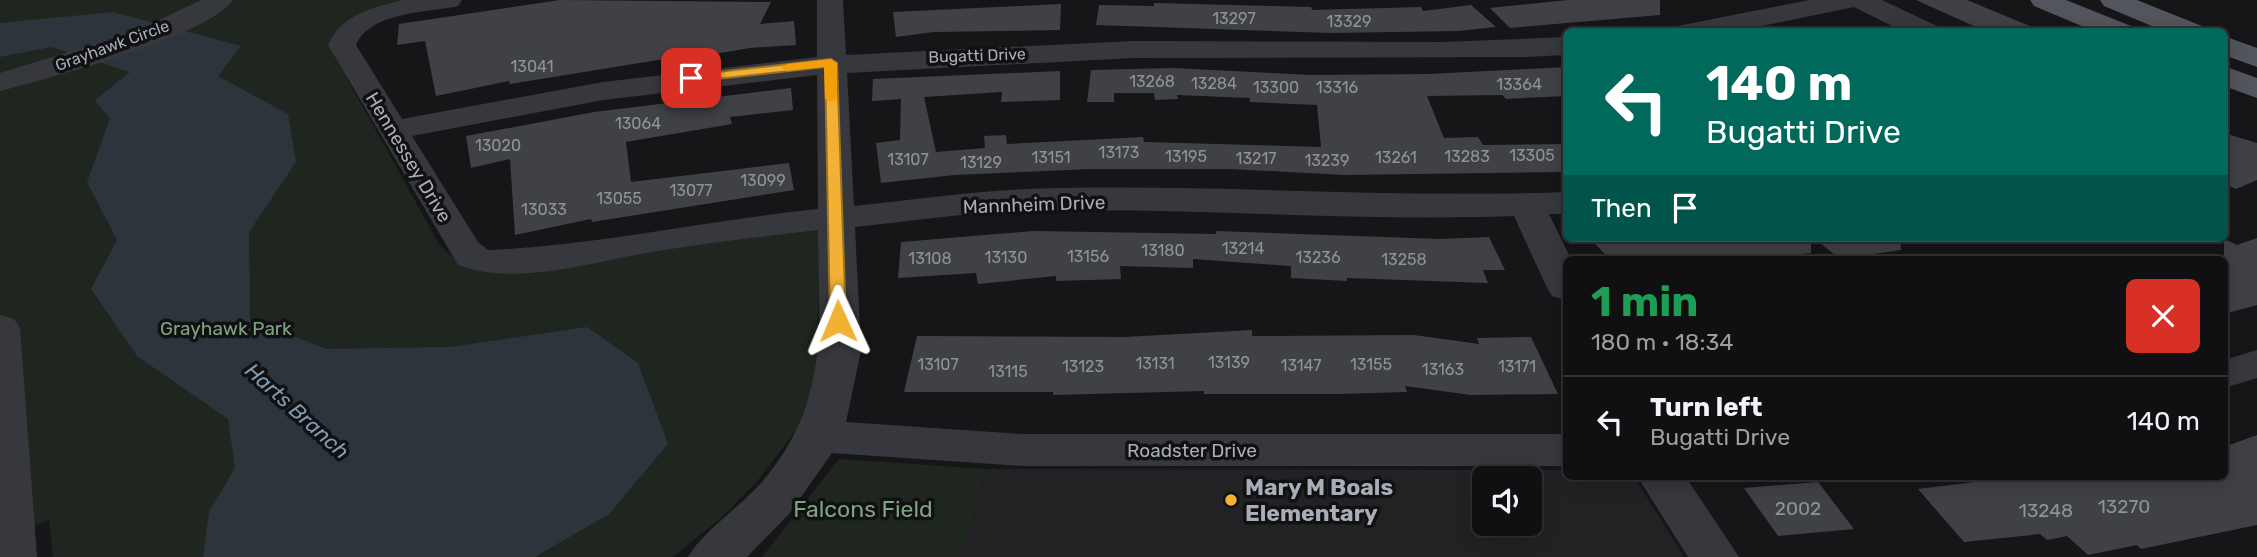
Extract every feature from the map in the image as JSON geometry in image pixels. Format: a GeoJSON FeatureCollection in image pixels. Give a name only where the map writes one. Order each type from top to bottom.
{"type":"FeatureCollection","features":[{"type":"Feature","properties":{"kind":"main road"},"geometry":{"type":"LineString","coordinates":[[2043,0],[2111,28]]}},
{"type":"Feature","properties":{"kind":"main road"},"geometry":{"type":"LineString","coordinates":[[2113,0],[2182,28]]}},
{"type":"Feature","properties":{"kind":"main road"},"geometry":{"type":"LineString","coordinates":[[2228,47],[2257,58]]}},
{"type":"Feature","properties":{"kind":"main road"},"geometry":{"type":"LineString","coordinates":[[2228,77],[2257,89]]}},
{"type":"Feature","properties":{"kind":"street","name":"Hennessey Drive"},"geometry":{"type":"LineString","coordinates":[[449,0],[374,16],[353,27],[343,37],[342,45],[463,247],[471,257],[485,262],[505,262]]}},
{"type":"Feature","properties":{"kind":"street"},"geometry":{"type":"LineString","coordinates":[[713,557],[779,494],[818,436],[832,395],[840,351],[830,0]]}},
{"type":"Feature","properties":{"kind":"street"},"geometry":{"type":"LineString","coordinates":[[1708,28],[1850,0]]}},
{"type":"Feature","properties":{"kind":"street"},"geometry":{"type":"LineString","coordinates":[[1861,0],[1919,28]]}},
{"type":"Feature","properties":{"kind":"street","name":"Grayhawk Circle"},"geometry":{"type":"LineString","coordinates":[[0,82],[156,32],[217,2]]}},
{"type":"Feature","properties":{"kind":"street","name":"Bugatti Drive"},"geometry":{"type":"LineString","coordinates":[[393,130],[467,113],[568,96],[831,63],[1057,52],[1242,48],[1413,52],[1563,46]]}},
{"type":"Feature","properties":{"kind":"street"},"geometry":{"type":"LineString","coordinates":[[0,96],[55,66]]}},
{"type":"Feature","properties":{"kind":"street","name":"Mannheim Drive"},"geometry":{"type":"LineString","coordinates":[[505,262],[562,258],[662,239],[836,218],[1027,200],[1218,200],[1462,207],[1563,203]]}},
{"type":"Feature","properties":{"kind":"street"},"geometry":{"type":"LineString","coordinates":[[1527,205],[1563,282]]}},
{"type":"Feature","properties":{"kind":"street"},"geometry":{"type":"LineString","coordinates":[[0,328],[8,555]]}},
{"type":"Feature","properties":{"kind":"street"},"geometry":{"type":"LineString","coordinates":[[2228,373],[2257,364]]}},
{"type":"Feature","properties":{"kind":"street","name":"Roadster Drive"},"geometry":{"type":"LineString","coordinates":[[818,436],[1023,450],[1563,450]]}},
{"type":"Feature","properties":{"kind":"street"},"geometry":{"type":"LineString","coordinates":[[1663,480],[1714,557]]}},
{"type":"Feature","properties":{"kind":"shaded area","name":"Mary M Boals Elementary"},"geometry":{"type":"Polygon","coordinates":[[[986,469],[1472,470],[1472,536],[1542,536],[1542,470],[1563,470],[1563,480],[1636,480],[1684,557],[963,557],[986,469]]]}},
{"type":"Feature","properties":{"kind":"green space","name":"Grayhawk Park"},"geometry":{"type":"Polygon","coordinates":[[[0,0],[410,0],[336,32],[330,41],[330,48],[439,244],[460,264],[822,228],[815,382],[797,429],[759,479],[721,518],[673,557],[53,557],[49,520],[0,539],[0,0]]]}},
{"type":"Feature","properties":{"kind":"green space","name":"Falcons Field"},"geometry":{"type":"Polygon","coordinates":[[[839,459],[986,469],[963,557],[762,557],[839,459]]]}},
{"type":"Feature","properties":{"kind":"water","name":"Harts Branch"},"geometry":{"type":"Polygon","coordinates":[[[113,12],[241,46],[218,76],[288,114],[296,162],[249,232],[250,319],[326,349],[450,347],[587,327],[638,363],[668,444],[609,514],[535,557],[203,557],[209,512],[235,468],[228,419],[137,356],[91,289],[117,240],[87,182],[110,119],[95,100],[130,72],[51,47],[0,57],[0,23],[113,12]]]}},
{"type":"Feature","properties":{"kind":"building"},"geometry":{"type":"Polygon","coordinates":[[[560,0],[771,2],[760,24],[794,21],[796,45],[750,48],[696,57],[695,54],[510,84],[509,81],[436,96],[425,41],[397,45],[399,24],[560,0]]]}},
{"type":"Feature","properties":{"kind":"building"},"geometry":{"type":"Polygon","coordinates":[[[1568,0],[1660,0],[1660,15],[1510,28],[1490,8],[1568,0]]]}},
{"type":"Feature","properties":{"kind":"building"},"geometry":{"type":"Polygon","coordinates":[[[1916,0],[1967,0],[2034,28],[1978,28],[1916,0]]]}},
{"type":"Feature","properties":{"kind":"building"},"geometry":{"type":"Polygon","coordinates":[[[1154,3],[1311,7],[1312,10],[1421,7],[1423,11],[1471,5],[1496,27],[1458,31],[1332,33],[1096,25],[1099,5],[1154,6],[1154,3]]]}},
{"type":"Feature","properties":{"kind":"building"},"geometry":{"type":"Polygon","coordinates":[[[1061,4],[1060,30],[934,32],[896,37],[893,12],[1061,4]]]}},
{"type":"Feature","properties":{"kind":"building"},"geometry":{"type":"Polygon","coordinates":[[[1563,67],[1563,96],[1506,99],[1502,95],[1427,96],[1444,138],[1478,137],[1483,145],[1563,144],[1563,172],[1345,175],[1229,169],[1092,169],[954,175],[881,183],[876,143],[900,140],[901,99],[872,101],[873,79],[1060,71],[1060,100],[1001,102],[1002,92],[924,97],[936,152],[985,148],[984,136],[1006,135],[1007,144],[1143,137],[1144,142],[1321,147],[1317,105],[1250,102],[1250,98],[1177,95],[1178,99],[1155,100],[1154,93],[1114,93],[1114,102],[1087,102],[1091,70],[1174,68],[1311,75],[1428,74],[1563,67]]]}},
{"type":"Feature","properties":{"kind":"building"},"geometry":{"type":"Polygon","coordinates":[[[791,88],[793,110],[730,117],[732,124],[626,142],[631,182],[789,163],[794,190],[592,222],[591,219],[515,235],[510,159],[471,168],[466,136],[594,112],[791,88]]]}},
{"type":"Feature","properties":{"kind":"building"},"geometry":{"type":"Polygon","coordinates":[[[2228,134],[2257,143],[2257,180],[2236,189],[2228,186],[2228,134]]]}},
{"type":"Feature","properties":{"kind":"building"},"geometry":{"type":"Polygon","coordinates":[[[1033,231],[1216,234],[1216,231],[1440,239],[1489,237],[1505,270],[1483,270],[1488,283],[1347,278],[1347,281],[1291,278],[1291,266],[1193,259],[1193,268],[1120,266],[1121,279],[1056,281],[1056,276],[978,284],[976,273],[898,278],[901,242],[1033,231]]]}},
{"type":"Feature","properties":{"kind":"building"},"geometry":{"type":"Polygon","coordinates":[[[2257,238],[2257,305],[2228,313],[2228,256],[2224,256],[2224,242],[2237,245],[2257,238]]]}},
{"type":"Feature","properties":{"kind":"building"},"geometry":{"type":"Polygon","coordinates":[[[1594,242],[1811,242],[1811,253],[1782,256],[1606,256],[1594,242]]]}},
{"type":"Feature","properties":{"kind":"building"},"geometry":{"type":"Polygon","coordinates":[[[1819,242],[1900,242],[1901,250],[1860,256],[1836,256],[1819,242]]]}},
{"type":"Feature","properties":{"kind":"building"},"geometry":{"type":"Polygon","coordinates":[[[1252,330],[1252,336],[1414,335],[1479,344],[1477,338],[1531,337],[1558,394],[1471,395],[1405,386],[1407,392],[1336,394],[1204,394],[1204,391],[1053,395],[1053,392],[904,392],[917,336],[1125,337],[1252,330]]]}},
{"type":"Feature","properties":{"kind":"building"},"geometry":{"type":"Polygon","coordinates":[[[2257,435],[2257,525],[2141,549],[2137,545],[2088,555],[2067,536],[2047,540],[2040,534],[1964,542],[1918,489],[1990,480],[2228,480],[2228,446],[2257,435]]]}},
{"type":"Feature","properties":{"kind":"building"},"geometry":{"type":"Polygon","coordinates":[[[1818,482],[1854,529],[1778,536],[1744,488],[1818,482]]]}},
{"type":"Feature","properties":{"kind":"slow traffic"},"geometry":{"type":"LineString","coordinates":[[787,67],[831,63],[831,99]]}},
{"type":"Feature","properties":{"kind":"place","name":"Mary M Boals Elementary"},"geometry":{"type":"Point","coordinates":[1231,500]}},
{"type":"Feature","properties":{"kind":"route"},"geometry":{"type":"LineString","coordinates":[[691,78],[831,63],[838,321]]}}]}
